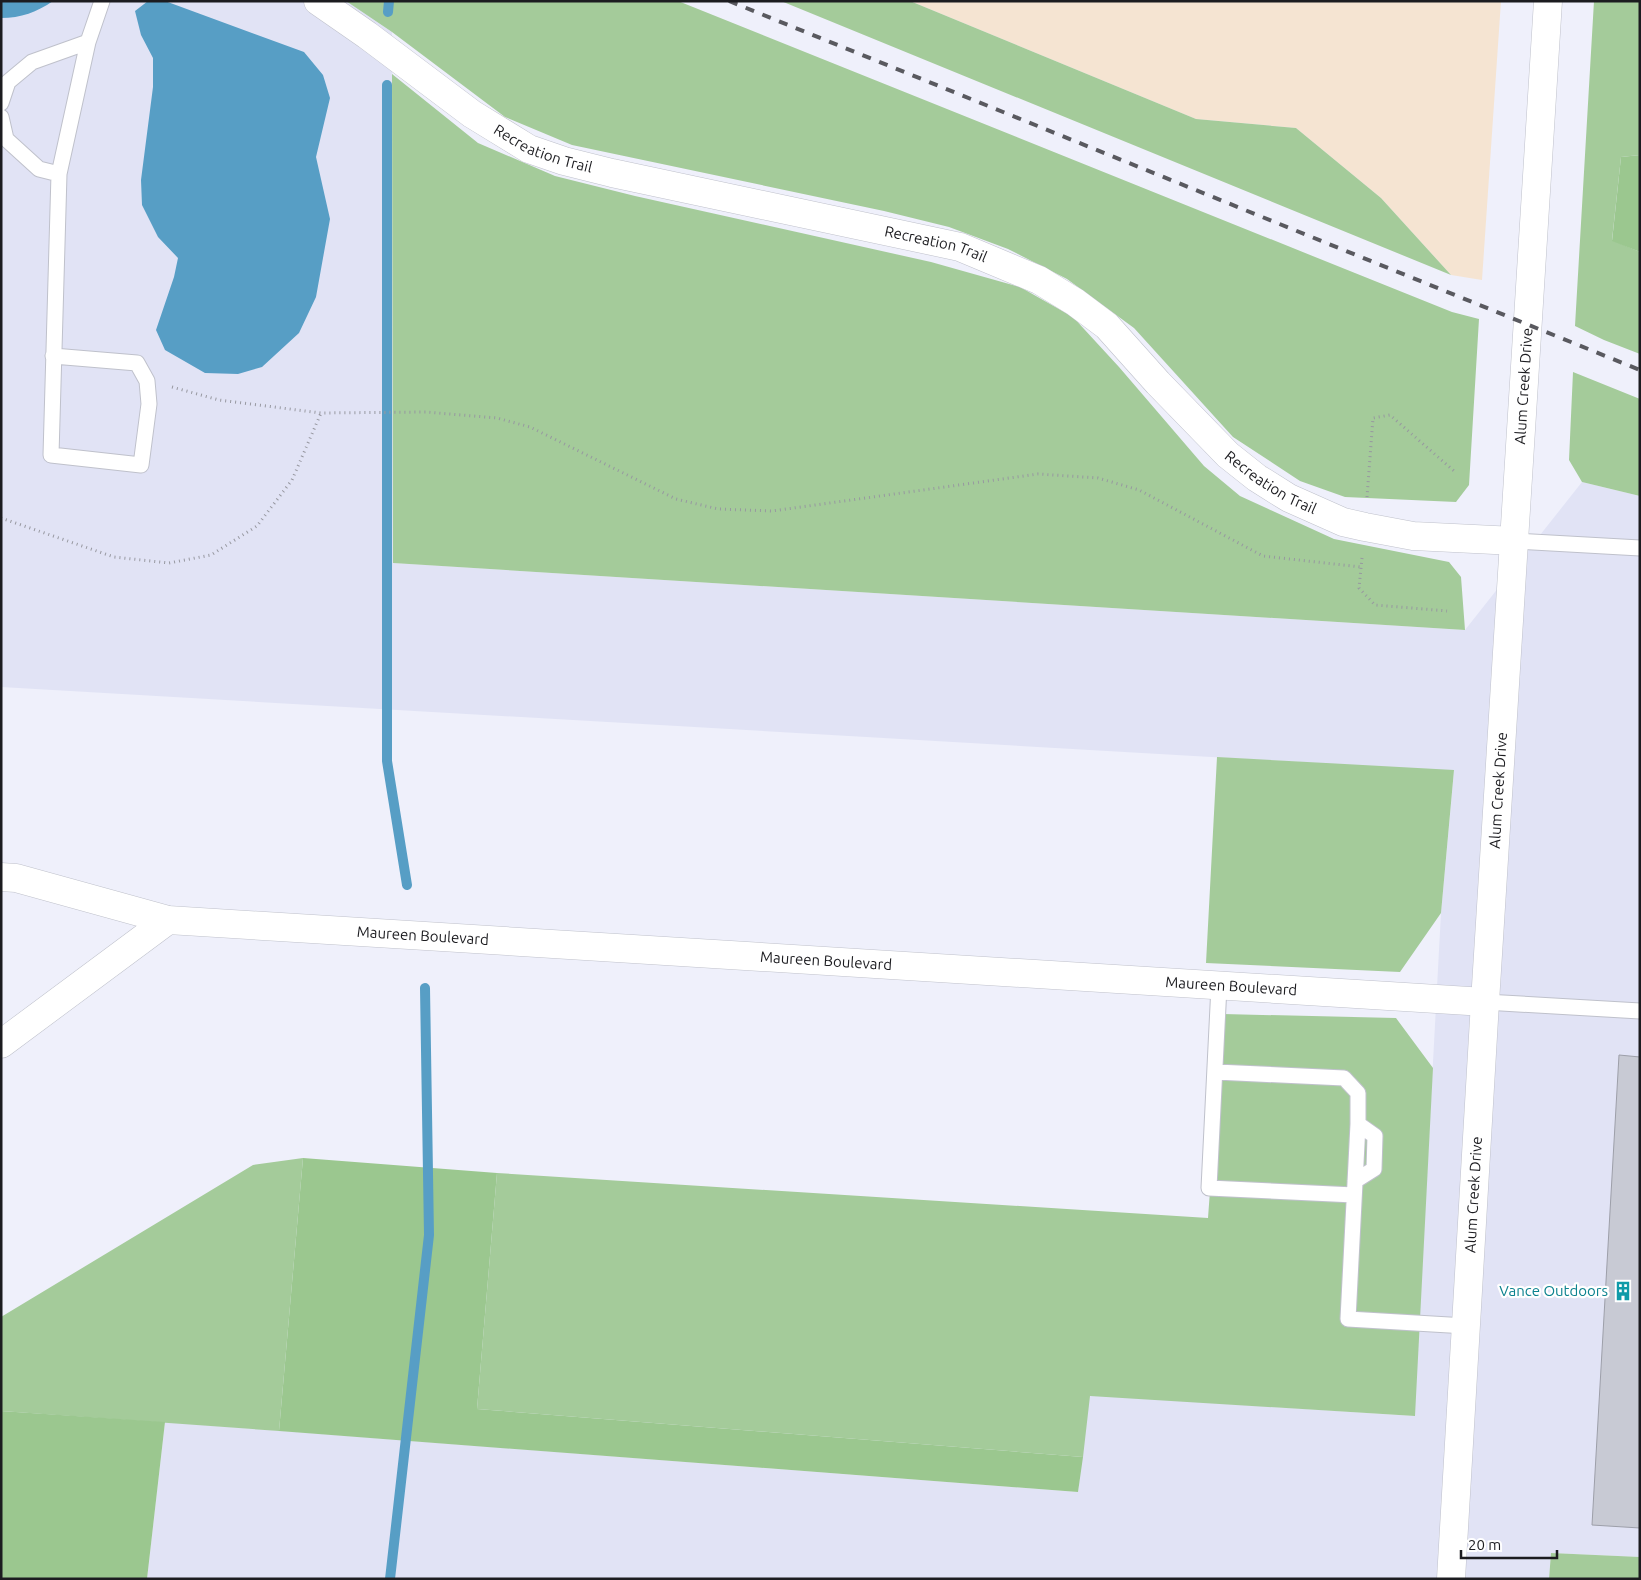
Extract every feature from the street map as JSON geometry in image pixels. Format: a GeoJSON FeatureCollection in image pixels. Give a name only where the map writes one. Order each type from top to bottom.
{"type":"FeatureCollection","features":[{"type":"Feature","properties":{"kind":"street","name":"Recreation Trail"},"geometry":{"type":"LineString","coordinates":[[318,1],[367,35],[472,114],[529,149],[564,161],[612,173],[960,247],[1039,280],[1075,302],[1108,326],[1158,382],[1228,455],[1257,478],[1289,498],[1343,522],[1413,536],[1515,541]]}},
{"type":"Feature","properties":{"kind":"street","name":"Alum Creek Drive"},"geometry":{"type":"LineString","coordinates":[[1451,1579],[1548,1]]}},
{"type":"Feature","properties":{"kind":"street","name":"Maureen Boulevard"},"geometry":{"type":"LineString","coordinates":[[1,877],[16,878],[168,920],[1485,1002]]}},
{"type":"Feature","properties":{"kind":"street"},"geometry":{"type":"LineString","coordinates":[[1,1044],[168,920]]}},
{"type":"Feature","properties":{"kind":"lane"},"geometry":{"type":"LineString","coordinates":[[53,356],[137,363],[147,381],[149,404],[141,465],[51,455],[53,356],[59,174],[88,42],[102,1]]}},
{"type":"Feature","properties":{"kind":"lane"},"geometry":{"type":"LineString","coordinates":[[1,102],[8,82],[32,62],[88,42]]}},
{"type":"Feature","properties":{"kind":"lane"},"geometry":{"type":"LineString","coordinates":[[1,117],[6,139],[39,169],[59,174]]}},
{"type":"Feature","properties":{"kind":"lane"},"geometry":{"type":"LineString","coordinates":[[1515,541],[1640,548]]}},
{"type":"Feature","properties":{"kind":"lane"},"geometry":{"type":"LineString","coordinates":[[1219,986],[1209,1188],[1354,1188]]}},
{"type":"Feature","properties":{"kind":"lane"},"geometry":{"type":"LineString","coordinates":[[1485,1002],[1640,1011]]}},
{"type":"Feature","properties":{"kind":"lane"},"geometry":{"type":"LineString","coordinates":[[1216,1072],[1344,1078],[1358,1092],[1348,1320],[1466,1326]]}},
{"type":"Feature","properties":{"kind":"path"},"geometry":{"type":"LineString","coordinates":[[147,381],[219,400],[321,413],[426,412],[497,418],[530,427],[676,500],[718,509],[772,511],[1038,474],[1098,478],[1139,490],[1263,556],[1361,568]]}},
{"type":"Feature","properties":{"kind":"path"},"geometry":{"type":"LineString","coordinates":[[1,518],[114,557],[169,563],[211,555],[257,526],[292,480],[321,413]]}},
{"type":"Feature","properties":{"kind":"shaded area"},"geometry":{"type":"Polygon","coordinates":[[[1,1],[346,1],[392,32],[394,563],[1465,630],[1582,482],[1640,496],[1640,1557],[1551,1553],[1549,1579],[147,1579],[165,1422],[1078,1492],[1089,1395],[1414,1416],[1441,913],[1454,771],[1,687],[1,1]]]}},
{"type":"Feature","properties":{"kind":"shaded area"},"geometry":{"type":"Polygon","coordinates":[[[910,1],[1501,1],[1482,280],[1451,275],[1381,198],[1296,128],[1196,119],[910,1]]]}},
{"type":"Feature","properties":{"kind":"green space"},"geometry":{"type":"Polygon","coordinates":[[[346,1],[678,1],[1452,312],[1479,319],[1469,485],[1456,502],[1345,497],[1300,481],[1233,437],[1134,328],[1067,279],[1008,249],[949,227],[884,211],[572,145],[505,117],[392,32],[346,1]]]}},
{"type":"Feature","properties":{"kind":"green space"},"geometry":{"type":"Polygon","coordinates":[[[781,1],[910,1],[1196,119],[1296,128],[1381,198],[1451,275],[781,1]]]}},
{"type":"Feature","properties":{"kind":"green space"},"geometry":{"type":"Polygon","coordinates":[[[1594,1],[1640,1],[1640,155],[1621,157],[1612,240],[1640,252],[1640,354],[1575,326],[1594,1]]]}},
{"type":"Feature","properties":{"kind":"green space"},"geometry":{"type":"Polygon","coordinates":[[[392,74],[478,143],[555,176],[635,196],[931,262],[1020,287],[1073,317],[1119,367],[1204,466],[1240,496],[1334,539],[1449,562],[1461,577],[1465,630],[393,563],[392,74]]]}},
{"type":"Feature","properties":{"kind":"green space"},"geometry":{"type":"Polygon","coordinates":[[[1640,155],[1640,252],[1612,241],[1621,157],[1640,155]]]}},
{"type":"Feature","properties":{"kind":"green space"},"geometry":{"type":"Polygon","coordinates":[[[1573,372],[1640,399],[1640,496],[1582,482],[1569,460],[1573,372]]]}},
{"type":"Feature","properties":{"kind":"green space"},"geometry":{"type":"Polygon","coordinates":[[[1217,757],[1454,770],[1441,913],[1400,972],[1206,963],[1217,757]]]}},
{"type":"Feature","properties":{"kind":"green space"},"geometry":{"type":"Polygon","coordinates":[[[1223,1014],[1396,1018],[1433,1068],[1415,1416],[1090,1396],[1083,1457],[477,1409],[497,1173],[1208,1218],[1223,1014]]]}},
{"type":"Feature","properties":{"kind":"green space"},"geometry":{"type":"Polygon","coordinates":[[[303,1158],[279,1431],[1,1411],[1,1317],[253,1165],[303,1158]]]}},
{"type":"Feature","properties":{"kind":"green space"},"geometry":{"type":"Polygon","coordinates":[[[303,1158],[497,1173],[477,1409],[1083,1457],[1078,1492],[279,1431],[303,1158]]]}},
{"type":"Feature","properties":{"kind":"green space"},"geometry":{"type":"Polygon","coordinates":[[[1,1411],[165,1422],[147,1579],[1,1579],[1,1411]]]}},
{"type":"Feature","properties":{"kind":"green space"},"geometry":{"type":"Polygon","coordinates":[[[1551,1553],[1640,1557],[1640,1579],[1549,1579],[1551,1553]]]}},
{"type":"Feature","properties":{"kind":"water"},"geometry":{"type":"Polygon","coordinates":[[[1,1],[53,1],[29,14],[1,18],[1,1]]]}},
{"type":"Feature","properties":{"kind":"water"},"geometry":{"type":"Polygon","coordinates":[[[148,1],[165,1],[304,52],[323,75],[330,98],[316,157],[330,219],[316,297],[299,333],[262,367],[238,374],[205,373],[165,350],[156,330],[174,277],[178,258],[158,237],[142,205],[141,180],[153,87],[153,58],[141,35],[135,11],[148,1]]]}},
{"type":"Feature","properties":{"kind":"building","name":"Vance Outdoors"},"geometry":{"type":"Polygon","coordinates":[[[1619,1055],[1640,1057],[1640,1528],[1592,1525],[1619,1055]]]}},
{"type":"Feature","properties":{"kind":"waterway"},"geometry":{"type":"LineString","coordinates":[[388,12],[389,1]]}},
{"type":"Feature","properties":{"kind":"waterway"},"geometry":{"type":"LineString","coordinates":[[387,85],[387,761],[407,885]]}},
{"type":"Feature","properties":{"kind":"waterway"},"geometry":{"type":"LineString","coordinates":[[390,1579],[429,1235],[425,988]]}},
{"type":"Feature","properties":{"kind":"railway"},"geometry":{"type":"LineString","coordinates":[[729,1],[1640,370]]}},
{"type":"Feature","properties":{"kind":"place","name":"Vance Outdoors"},"geometry":{"type":"Point","coordinates":[1623,1291]}}]}
